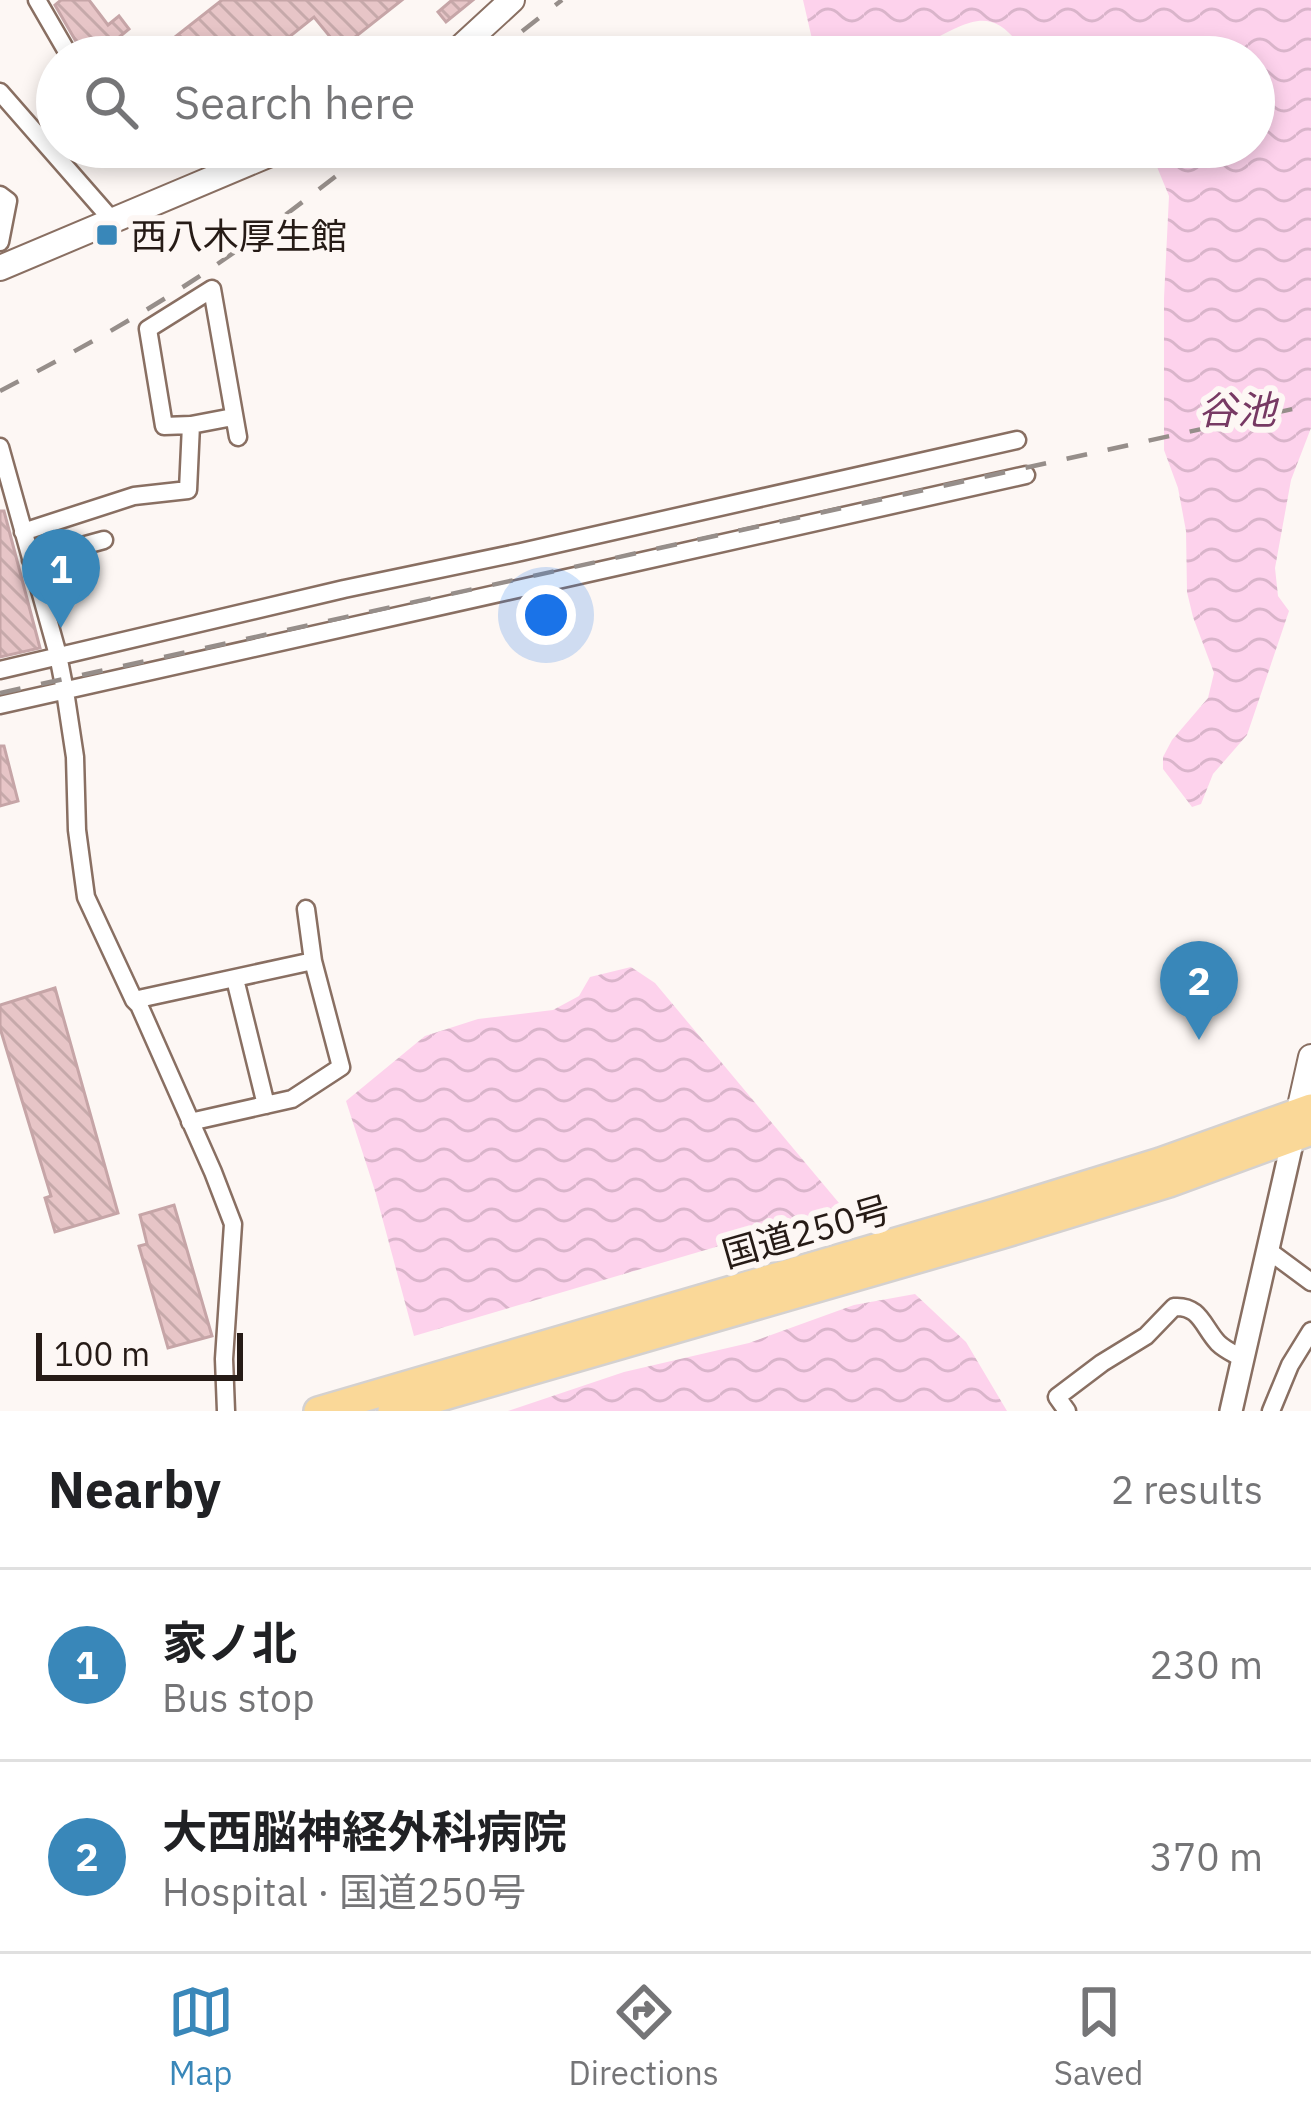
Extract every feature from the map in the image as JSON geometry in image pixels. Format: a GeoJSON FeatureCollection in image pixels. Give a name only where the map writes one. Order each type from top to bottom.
{"type":"FeatureCollection","features":[{"type":"Feature","properties":{"kind":"highway","name":"国道250号"},"geometry":{"type":"LineString","coordinates":[[317,1411],[1303,1123]]}},
{"type":"Feature","properties":{"kind":"highway","name":"国道250号"},"geometry":{"type":"LineString","coordinates":[[392,1411],[1169,1183],[1303,1123]]}},
{"type":"Feature","properties":{"kind":"main road"},"geometry":{"type":"LineString","coordinates":[[473,36],[512,0]]}},
{"type":"Feature","properties":{"kind":"main road"},"geometry":{"type":"LineString","coordinates":[[0,268],[236,168]]}},
{"type":"Feature","properties":{"kind":"main road"},"geometry":{"type":"LineString","coordinates":[[1303,1123],[1311,1057]]}},
{"type":"Feature","properties":{"kind":"street"},"geometry":{"type":"LineString","coordinates":[[37,0],[58,36]]}},
{"type":"Feature","properties":{"kind":"street"},"geometry":{"type":"LineString","coordinates":[[0,92],[36,133]]}},
{"type":"Feature","properties":{"kind":"street"},"geometry":{"type":"LineString","coordinates":[[66,168],[112,220]]}},
{"type":"Feature","properties":{"kind":"street"},"geometry":{"type":"LineString","coordinates":[[216,168],[221,174]]}},
{"type":"Feature","properties":{"kind":"street"},"geometry":{"type":"LineString","coordinates":[[0,195],[8,201],[0,242]]}},
{"type":"Feature","properties":{"kind":"street"},"geometry":{"type":"LineString","coordinates":[[233,417],[164,426],[148,328],[212,289],[238,437]]}},
{"type":"Feature","properties":{"kind":"street"},"geometry":{"type":"LineString","coordinates":[[23,532],[134,496],[188,490],[190,425]]}},
{"type":"Feature","properties":{"kind":"street"},"geometry":{"type":"LineString","coordinates":[[0,670],[1017,440]]}},
{"type":"Feature","properties":{"kind":"street"},"geometry":{"type":"LineString","coordinates":[[0,447],[65,691],[86,897],[140,1005],[233,1224],[224,1359],[226,1411]]}},
{"type":"Feature","properties":{"kind":"street"},"geometry":{"type":"LineString","coordinates":[[0,705],[1026,475]]}},
{"type":"Feature","properties":{"kind":"street"},"geometry":{"type":"LineString","coordinates":[[31,560],[104,540]]}},
{"type":"Feature","properties":{"kind":"street"},"geometry":{"type":"LineString","coordinates":[[190,1122],[292,1099],[341,1067],[313,961],[306,909]]}},
{"type":"Feature","properties":{"kind":"street"},"geometry":{"type":"LineString","coordinates":[[134,1000],[313,961]]}},
{"type":"Feature","properties":{"kind":"street"},"geometry":{"type":"LineString","coordinates":[[235,979],[266,1105]]}},
{"type":"Feature","properties":{"kind":"street"},"geometry":{"type":"LineString","coordinates":[[1231,1411],[1303,1123]]}},
{"type":"Feature","properties":{"kind":"street"},"geometry":{"type":"LineString","coordinates":[[1269,1251],[1311,1282]]}},
{"type":"Feature","properties":{"kind":"street"},"geometry":{"type":"LineString","coordinates":[[1067,1411],[1057,1397],[1146,1336],[1174,1307],[1186,1306],[1196,1312],[1220,1346],[1243,1359]]}},
{"type":"Feature","properties":{"kind":"street"},"geometry":{"type":"LineString","coordinates":[[1271,1411],[1290,1364],[1311,1330]]}},
{"type":"Feature","properties":{"kind":"water","name":"谷池"},"geometry":{"type":"Polygon","coordinates":[[[803,0],[1311,0],[1311,428],[1291,480],[1275,568],[1278,596],[1289,611],[1247,735],[1213,774],[1201,804],[1192,807],[1163,769],[1172,740],[1208,698],[1214,673],[1187,592],[1186,531],[1164,450],[1169,196],[1157,168],[1275,168],[1275,36],[1012,36],[982,21],[941,36],[811,36],[803,0]]]}},
{"type":"Feature","properties":{"kind":"water"},"geometry":{"type":"Polygon","coordinates":[[[631,967],[655,983],[844,1209],[414,1336],[346,1101],[425,1036],[478,1019],[553,1010],[579,996],[590,977],[631,967]]]}},
{"type":"Feature","properties":{"kind":"water"},"geometry":{"type":"Polygon","coordinates":[[[915,1294],[966,1342],[1007,1411],[508,1411],[624,1372],[749,1343],[854,1305],[915,1294]]]}},
{"type":"Feature","properties":{"kind":"building"},"geometry":{"type":"Polygon","coordinates":[[[61,0],[89,0],[108,25],[119,16],[129,29],[120,36],[73,36],[55,5],[61,0]]]}},
{"type":"Feature","properties":{"kind":"building"},"geometry":{"type":"Polygon","coordinates":[[[222,0],[402,0],[356,36],[329,36],[314,17],[290,36],[176,36],[222,0]]]}},
{"type":"Feature","properties":{"kind":"building"},"geometry":{"type":"Polygon","coordinates":[[[452,0],[473,0],[446,22],[438,12],[452,0]]]}},
{"type":"Feature","properties":{"kind":"building"},"geometry":{"type":"Polygon","coordinates":[[[0,511],[4,511],[40,648],[0,657],[0,511]]]}},
{"type":"Feature","properties":{"kind":"building"},"geometry":{"type":"Polygon","coordinates":[[[0,746],[4,746],[18,801],[0,806],[0,746]]]}},
{"type":"Feature","properties":{"kind":"building"},"geometry":{"type":"Polygon","coordinates":[[[55,988],[118,1213],[55,1232],[45,1198],[51,1196],[0,1028],[0,1005],[55,988]]]}},
{"type":"Feature","properties":{"kind":"building"},"geometry":{"type":"Polygon","coordinates":[[[174,1205],[212,1336],[168,1348],[139,1246],[147,1244],[140,1215],[174,1205]]]}},
{"type":"Feature","properties":{"kind":"railway"},"geometry":{"type":"LineString","coordinates":[[516,36],[562,0]]}},
{"type":"Feature","properties":{"kind":"railway"},"geometry":{"type":"LineString","coordinates":[[0,391],[186,285],[346,168]]}},
{"type":"Feature","properties":{"kind":"railway"},"geometry":{"type":"LineString","coordinates":[[0,693],[1311,405]]}},
{"type":"Feature","properties":{"kind":"place","name":"西八木厚生館"},"geometry":{"type":"Point","coordinates":[107,235]}},
{"type":"Feature","properties":{"kind":"place","name":"家ノ北"},"geometry":{"type":"Point","coordinates":[61,628]}},
{"type":"Feature","properties":{"kind":"place","name":"大西脳神経外科病院"},"geometry":{"type":"Point","coordinates":[1199,1040]}}]}
